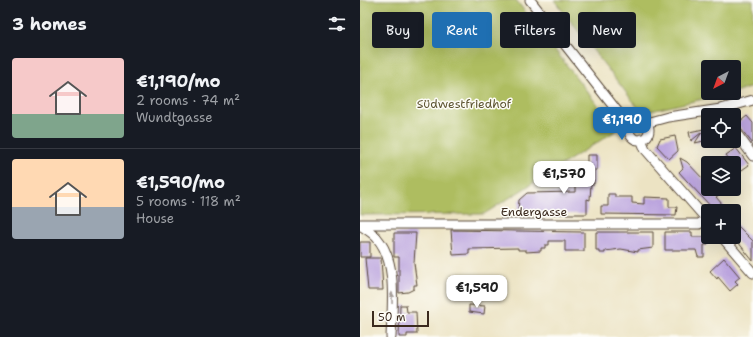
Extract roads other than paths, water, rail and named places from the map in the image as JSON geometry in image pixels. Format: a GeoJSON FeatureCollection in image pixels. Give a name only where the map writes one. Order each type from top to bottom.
{"type":"FeatureCollection","features":[{"type":"Feature","properties":{"kind":"street"},"geometry":{"type":"LineString","coordinates":[[530,0],[621,116],[630,124]]}},
{"type":"Feature","properties":{"kind":"street"},"geometry":{"type":"LineString","coordinates":[[732,108],[753,100]]}},
{"type":"Feature","properties":{"kind":"street"},"geometry":{"type":"LineString","coordinates":[[630,124],[636,120],[646,122],[668,117],[701,114]]}},
{"type":"Feature","properties":{"kind":"street"},"geometry":{"type":"LineString","coordinates":[[641,140],[648,132],[646,122]]}},
{"type":"Feature","properties":{"kind":"street"},"geometry":{"type":"LineString","coordinates":[[630,124],[629,134],[634,139],[641,140]]}},
{"type":"Feature","properties":{"kind":"street"},"geometry":{"type":"LineString","coordinates":[[641,140],[645,150],[701,213]]}},
{"type":"Feature","properties":{"kind":"street"},"geometry":{"type":"LineString","coordinates":[[741,140],[753,156]]}},
{"type":"Feature","properties":{"kind":"street","name":"Endergasse"},"geometry":{"type":"LineString","coordinates":[[360,225],[701,223]]}},
{"type":"Feature","properties":{"kind":"street"},"geometry":{"type":"LineString","coordinates":[[360,225],[377,237],[386,252],[390,264],[391,337]]}},
{"type":"Feature","properties":{"kind":"street"},"geometry":{"type":"LineString","coordinates":[[728,244],[753,273]]}},
{"type":"Feature","properties":{"kind":"park label","name":"Südwestfriedhof"},"geometry":{"type":"Point","coordinates":[464,104]}}]}
